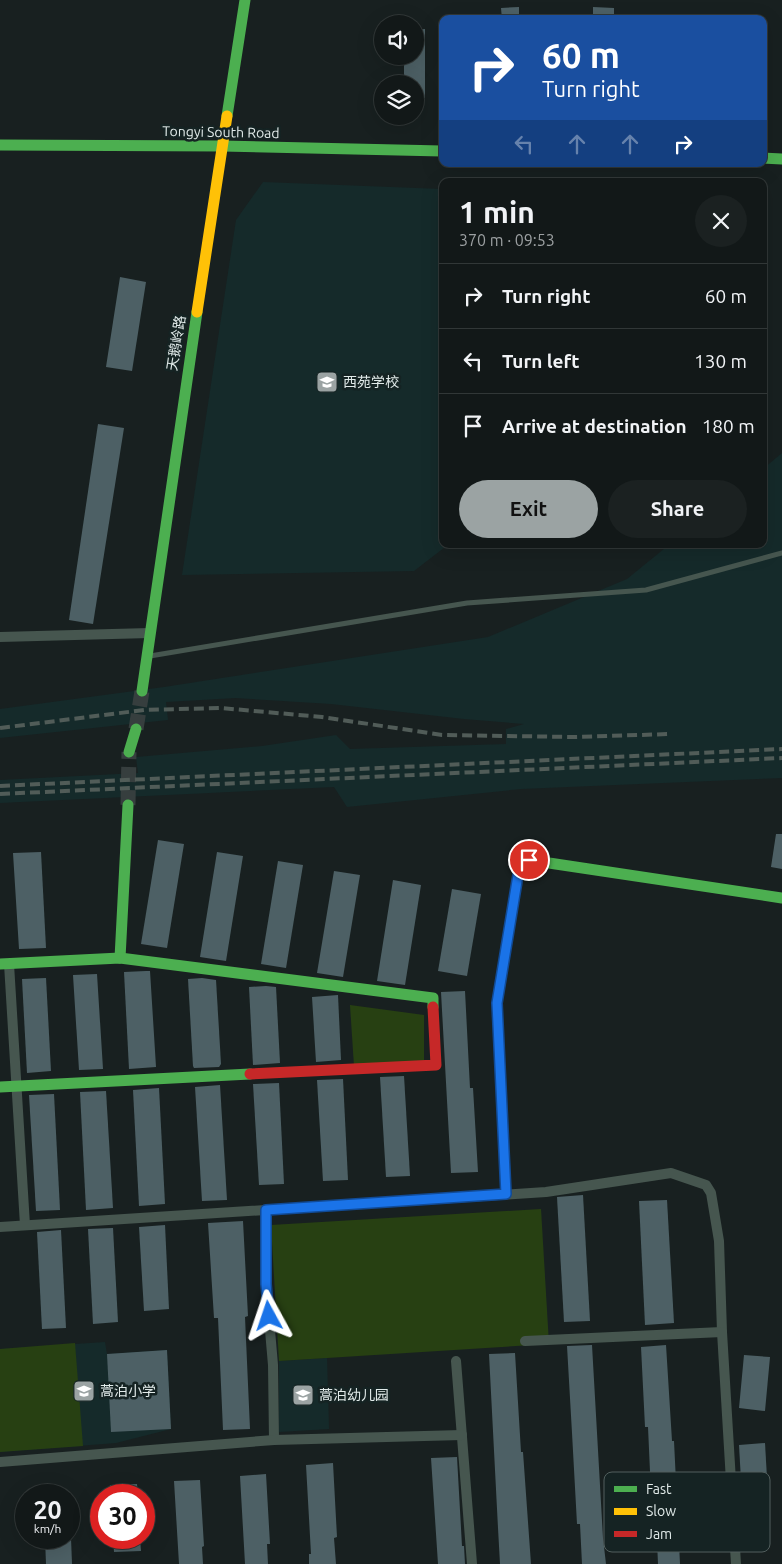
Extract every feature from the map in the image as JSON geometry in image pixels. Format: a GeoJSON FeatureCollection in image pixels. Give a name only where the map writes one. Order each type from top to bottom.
{"type":"FeatureCollection","features":[{"type":"Feature","properties":{"kind":"street","name":"天鹅岭路"},"geometry":{"type":"LineString","coordinates":[[142,691],[182,406],[245,0]]}},
{"type":"Feature","properties":{"kind":"street","name":"Tongyi South Road"},"geometry":{"type":"LineString","coordinates":[[0,145],[222,146],[439,151]]}},
{"type":"Feature","properties":{"kind":"street"},"geometry":{"type":"LineString","coordinates":[[767,158],[782,159]]}},
{"type":"Feature","properties":{"kind":"street"},"geometry":{"type":"LineString","coordinates":[[0,637],[150,633]]}},
{"type":"Feature","properties":{"kind":"street"},"geometry":{"type":"LineString","coordinates":[[129,752],[136,729]]}},
{"type":"Feature","properties":{"kind":"street"},"geometry":{"type":"LineString","coordinates":[[120,958],[128,805]]}},
{"type":"Feature","properties":{"kind":"street"},"geometry":{"type":"LineString","coordinates":[[506,1194],[497,1003],[519,869],[529,860],[782,898]]}},
{"type":"Feature","properties":{"kind":"street"},"geometry":{"type":"LineString","coordinates":[[0,1087],[16,1087],[436,1065],[433,998],[120,958],[4,964],[16,1087],[25,1225]]}},
{"type":"Feature","properties":{"kind":"street"},"geometry":{"type":"LineString","coordinates":[[0,1227],[546,1192],[671,1173],[706,1186],[711,1193],[719,1241],[722,1332],[730,1472]]}},
{"type":"Feature","properties":{"kind":"street"},"geometry":{"type":"LineString","coordinates":[[266,1210],[266,1284],[273,1365],[274,1440]]}},
{"type":"Feature","properties":{"kind":"street"},"geometry":{"type":"LineString","coordinates":[[525,1341],[722,1332]]}},
{"type":"Feature","properties":{"kind":"street"},"geometry":{"type":"LineString","coordinates":[[456,1361],[472,1564]]}},
{"type":"Feature","properties":{"kind":"street"},"geometry":{"type":"LineString","coordinates":[[0,1462],[274,1440],[462,1435]]}},
{"type":"Feature","properties":{"kind":"lane"},"geometry":{"type":"LineString","coordinates":[[147,657],[467,602],[646,590],[782,553]]}},
{"type":"Feature","properties":{"kind":"shaded area","name":"西苑学校"},"geometry":{"type":"Polygon","coordinates":[[[263,182],[439,189],[439,548],[444,548],[414,571],[182,575],[236,220],[263,182]]]}},
{"type":"Feature","properties":{"kind":"shaded area"},"geometry":{"type":"Polygon","coordinates":[[[782,453],[782,778],[521,789],[347,807],[334,787],[0,803],[0,780],[138,773],[136,757],[262,746],[336,735],[350,749],[506,744],[506,729],[524,724],[331,704],[236,698],[166,702],[168,720],[0,738],[0,709],[164,687],[488,637],[627,579],[665,548],[767,548],[767,466],[782,453]]]}},
{"type":"Feature","properties":{"kind":"shaded area","name":"蒿泊小学"},"geometry":{"type":"Polygon","coordinates":[[[105,1342],[107,1354],[167,1350],[171,1429],[116,1443],[0,1452],[0,1349],[105,1342]]]}},
{"type":"Feature","properties":{"kind":"shaded area","name":"蒿泊幼儿园"},"geometry":{"type":"Polygon","coordinates":[[[327,1358],[329,1429],[279,1432],[279,1361],[327,1358]]]}},
{"type":"Feature","properties":{"kind":"green space"},"geometry":{"type":"Polygon","coordinates":[[[350,1005],[424,1015],[424,1062],[354,1066],[350,1005]]]}},
{"type":"Feature","properties":{"kind":"green space"},"geometry":{"type":"Polygon","coordinates":[[[541,1209],[549,1344],[279,1361],[271,1225],[541,1209]]]}},
{"type":"Feature","properties":{"kind":"green space"},"geometry":{"type":"Polygon","coordinates":[[[75,1343],[83,1446],[0,1452],[0,1349],[75,1343]]]}},
{"type":"Feature","properties":{"kind":"building"},"geometry":{"type":"Polygon","coordinates":[[[519,7],[519,15],[502,15],[501,8],[519,7]]]}},
{"type":"Feature","properties":{"kind":"building"},"geometry":{"type":"Polygon","coordinates":[[[593,7],[614,8],[614,15],[593,15],[593,7]]]}},
{"type":"Feature","properties":{"kind":"building"},"geometry":{"type":"Polygon","coordinates":[[[424,29],[425,98],[424,75],[404,75],[404,65],[424,65],[424,29]]]}},
{"type":"Feature","properties":{"kind":"building"},"geometry":{"type":"Polygon","coordinates":[[[120,277],[146,282],[132,371],[106,367],[120,277]]]}},
{"type":"Feature","properties":{"kind":"building"},"geometry":{"type":"Polygon","coordinates":[[[98,424],[124,428],[93,624],[69,620],[98,424]]]}},
{"type":"Feature","properties":{"kind":"building"},"geometry":{"type":"Polygon","coordinates":[[[776,834],[782,834],[782,869],[771,867],[776,834]]]}},
{"type":"Feature","properties":{"kind":"building"},"geometry":{"type":"Polygon","coordinates":[[[158,840],[184,844],[167,948],[141,944],[158,840]]]}},
{"type":"Feature","properties":{"kind":"building"},"geometry":{"type":"Polygon","coordinates":[[[41,852],[46,948],[19,949],[13,853],[41,852]]]}},
{"type":"Feature","properties":{"kind":"building"},"geometry":{"type":"Polygon","coordinates":[[[217,852],[243,856],[226,961],[200,957],[217,852]]]}},
{"type":"Feature","properties":{"kind":"building"},"geometry":{"type":"Polygon","coordinates":[[[278,861],[303,865],[286,968],[261,964],[278,861]]]}},
{"type":"Feature","properties":{"kind":"building"},"geometry":{"type":"Polygon","coordinates":[[[334,871],[360,875],[343,977],[317,973],[334,871]]]}},
{"type":"Feature","properties":{"kind":"building"},"geometry":{"type":"Polygon","coordinates":[[[393,880],[421,885],[405,985],[377,981],[393,880]]]}},
{"type":"Feature","properties":{"kind":"building"},"geometry":{"type":"Polygon","coordinates":[[[452,889],[481,894],[467,976],[438,971],[452,889]]]}},
{"type":"Feature","properties":{"kind":"building"},"geometry":{"type":"Polygon","coordinates":[[[150,971],[156,1067],[129,1069],[124,972],[150,971]]]}},
{"type":"Feature","properties":{"kind":"building"},"geometry":{"type":"Polygon","coordinates":[[[97,974],[103,1069],[79,1070],[73,975],[97,974]]]}},
{"type":"Feature","properties":{"kind":"building"},"geometry":{"type":"Polygon","coordinates":[[[46,978],[51,1071],[27,1073],[22,979],[46,978]]]}},
{"type":"Feature","properties":{"kind":"building"},"geometry":{"type":"Polygon","coordinates":[[[188,979],[216,980],[221,1064],[219,1067],[194,1068],[193,1066],[188,979]]]}},
{"type":"Feature","properties":{"kind":"building"},"geometry":{"type":"Polygon","coordinates":[[[249,987],[276,987],[280,1063],[253,1065],[249,987]]]}},
{"type":"Feature","properties":{"kind":"building"},"geometry":{"type":"Polygon","coordinates":[[[465,991],[470,1088],[473,1088],[478,1172],[451,1173],[441,992],[465,991]]]}},
{"type":"Feature","properties":{"kind":"building"},"geometry":{"type":"Polygon","coordinates":[[[338,995],[341,1060],[316,1062],[312,997],[338,995]]]}},
{"type":"Feature","properties":{"kind":"building"},"geometry":{"type":"Polygon","coordinates":[[[404,1076],[410,1176],[386,1177],[380,1077],[404,1076]]]}},
{"type":"Feature","properties":{"kind":"building"},"geometry":{"type":"Polygon","coordinates":[[[343,1079],[348,1180],[323,1181],[317,1080],[343,1079]]]}},
{"type":"Feature","properties":{"kind":"building"},"geometry":{"type":"Polygon","coordinates":[[[279,1083],[284,1184],[259,1185],[253,1084],[279,1083]]]}},
{"type":"Feature","properties":{"kind":"building"},"geometry":{"type":"Polygon","coordinates":[[[220,1085],[227,1200],[202,1201],[195,1087],[220,1085]]]}},
{"type":"Feature","properties":{"kind":"building"},"geometry":{"type":"Polygon","coordinates":[[[159,1088],[165,1204],[139,1206],[133,1090],[159,1088]]]}},
{"type":"Feature","properties":{"kind":"building"},"geometry":{"type":"Polygon","coordinates":[[[106,1091],[113,1208],[86,1210],[80,1092],[106,1091]]]}},
{"type":"Feature","properties":{"kind":"building"},"geometry":{"type":"Polygon","coordinates":[[[54,1094],[60,1210],[36,1211],[29,1095],[54,1094]]]}},
{"type":"Feature","properties":{"kind":"building"},"geometry":{"type":"Polygon","coordinates":[[[583,1195],[590,1321],[564,1322],[557,1197],[583,1195]]]}},
{"type":"Feature","properties":{"kind":"building"},"geometry":{"type":"Polygon","coordinates":[[[667,1200],[674,1323],[645,1325],[639,1201],[667,1200]]]}},
{"type":"Feature","properties":{"kind":"building"},"geometry":{"type":"Polygon","coordinates":[[[243,1221],[248,1316],[245,1317],[250,1429],[223,1430],[218,1318],[214,1318],[208,1223],[243,1221]]]}},
{"type":"Feature","properties":{"kind":"building"},"geometry":{"type":"Polygon","coordinates":[[[165,1225],[169,1309],[144,1311],[139,1227],[165,1225]]]}},
{"type":"Feature","properties":{"kind":"building"},"geometry":{"type":"Polygon","coordinates":[[[113,1228],[118,1322],[93,1324],[88,1229],[113,1228]]]}},
{"type":"Feature","properties":{"kind":"building"},"geometry":{"type":"Polygon","coordinates":[[[61,1230],[66,1328],[42,1329],[37,1232],[61,1230]]]}},
{"type":"Feature","properties":{"kind":"building"},"geometry":{"type":"Polygon","coordinates":[[[592,1345],[606,1564],[582,1564],[580,1524],[577,1524],[567,1346],[592,1345]]]}},
{"type":"Feature","properties":{"kind":"building"},"geometry":{"type":"Polygon","coordinates":[[[666,1345],[676,1472],[650,1472],[648,1427],[645,1427],[641,1347],[666,1345]]]}},
{"type":"Feature","properties":{"kind":"building"},"geometry":{"type":"Polygon","coordinates":[[[167,1350],[171,1429],[111,1432],[107,1354],[167,1350]]]}},
{"type":"Feature","properties":{"kind":"building"},"geometry":{"type":"Polygon","coordinates":[[[515,1353],[521,1452],[523,1452],[531,1564],[500,1564],[489,1354],[515,1353]]]}},
{"type":"Feature","properties":{"kind":"building"},"geometry":{"type":"Polygon","coordinates":[[[744,1355],[770,1357],[765,1411],[739,1408],[744,1355]]]}},
{"type":"Feature","properties":{"kind":"building"},"geometry":{"type":"Polygon","coordinates":[[[765,1443],[767,1472],[741,1472],[739,1445],[765,1443]]]}},
{"type":"Feature","properties":{"kind":"building"},"geometry":{"type":"Polygon","coordinates":[[[457,1457],[462,1546],[464,1546],[465,1564],[438,1564],[431,1458],[457,1457]]]}},
{"type":"Feature","properties":{"kind":"building"},"geometry":{"type":"Polygon","coordinates":[[[333,1463],[337,1537],[334,1538],[336,1564],[309,1564],[309,1554],[311,1554],[306,1465],[333,1463]]]}},
{"type":"Feature","properties":{"kind":"building"},"geometry":{"type":"Polygon","coordinates":[[[266,1474],[270,1544],[267,1544],[268,1564],[245,1564],[240,1476],[266,1474]]]}},
{"type":"Feature","properties":{"kind":"building"},"geometry":{"type":"Polygon","coordinates":[[[200,1480],[204,1546],[202,1547],[203,1564],[179,1564],[174,1481],[200,1480]]]}},
{"type":"Feature","properties":{"kind":"building"},"geometry":{"type":"Polygon","coordinates":[[[45,1549],[71,1549],[72,1564],[46,1564],[45,1549]]]}},
{"type":"Feature","properties":{"kind":"building"},"geometry":{"type":"Polygon","coordinates":[[[114,1549],[141,1549],[141,1551],[114,1552],[114,1549]]]}},
{"type":"Feature","properties":{"kind":"building"},"geometry":{"type":"Polygon","coordinates":[[[658,1552],[679,1552],[680,1564],[658,1564],[658,1552]]]}},
{"type":"Feature","properties":{"kind":"tunnel"},"geometry":{"type":"LineString","coordinates":[[136,729],[142,691]]}},
{"type":"Feature","properties":{"kind":"tunnel"},"geometry":{"type":"LineString","coordinates":[[128,805],[129,752]]}},
{"type":"Feature","properties":{"kind":"railway"},"geometry":{"type":"LineString","coordinates":[[0,728],[144,710],[221,708],[322,717],[442,735],[575,737],[671,734]]}},
{"type":"Feature","properties":{"kind":"railway"},"geometry":{"type":"LineString","coordinates":[[0,786],[782,749]]}},
{"type":"Feature","properties":{"kind":"railway"},"geometry":{"type":"LineString","coordinates":[[0,794],[782,758]]}},
{"type":"Feature","properties":{"kind":"traffic: fast"},"geometry":{"type":"LineString","coordinates":[[227,116],[245,0]]}},
{"type":"Feature","properties":{"kind":"traffic: fast"},"geometry":{"type":"LineString","coordinates":[[0,145],[222,146],[439,151]]}},
{"type":"Feature","properties":{"kind":"traffic: fast"},"geometry":{"type":"LineString","coordinates":[[767,158],[782,159]]}},
{"type":"Feature","properties":{"kind":"traffic: fast"},"geometry":{"type":"LineString","coordinates":[[142,691],[197,312]]}},
{"type":"Feature","properties":{"kind":"traffic: fast"},"geometry":{"type":"LineString","coordinates":[[129,752],[136,729]]}},
{"type":"Feature","properties":{"kind":"traffic: fast"},"geometry":{"type":"LineString","coordinates":[[120,958],[128,805]]}},
{"type":"Feature","properties":{"kind":"traffic: fast"},"geometry":{"type":"LineString","coordinates":[[529,860],[782,898]]}},
{"type":"Feature","properties":{"kind":"traffic: fast"},"geometry":{"type":"LineString","coordinates":[[0,964],[120,958],[433,998],[433,1007]]}},
{"type":"Feature","properties":{"kind":"traffic: fast"},"geometry":{"type":"LineString","coordinates":[[0,1087],[250,1074]]}},
{"type":"Feature","properties":{"kind":"traffic: slow"},"geometry":{"type":"LineString","coordinates":[[197,312],[227,116]]}},
{"type":"Feature","properties":{"kind":"traffic: jam"},"geometry":{"type":"LineString","coordinates":[[250,1074],[436,1065],[433,1007]]}},
{"type":"Feature","properties":{"kind":"place","name":"西苑学校"},"geometry":{"type":"Point","coordinates":[327,382]}},
{"type":"Feature","properties":{"kind":"place","name":"蒿泊小学"},"geometry":{"type":"Point","coordinates":[84,1391]}},
{"type":"Feature","properties":{"kind":"place","name":"蒿泊幼儿园"},"geometry":{"type":"Point","coordinates":[303,1395]}},
{"type":"Feature","properties":{"kind":"route"},"geometry":{"type":"LineString","coordinates":[[269,1316],[266,1284],[266,1210],[506,1194],[497,1003],[519,869],[529,860]]}}]}
